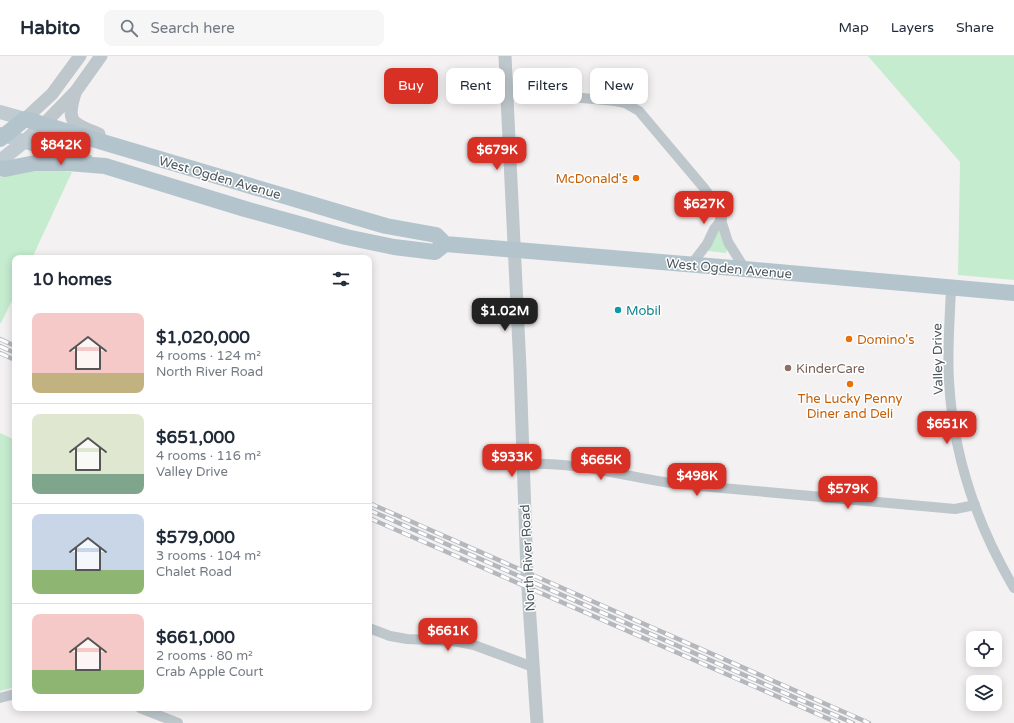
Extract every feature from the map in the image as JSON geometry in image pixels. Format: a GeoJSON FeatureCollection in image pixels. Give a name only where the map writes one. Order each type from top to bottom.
{"type":"FeatureCollection","features":[{"type":"Feature","properties":{"kind":"main road"},"geometry":{"type":"LineString","coordinates":[[0,112],[25,120]]}},
{"type":"Feature","properties":{"kind":"main road"},"geometry":{"type":"LineString","coordinates":[[2,136],[25,120]]}},
{"type":"Feature","properties":{"kind":"main road","name":"West Ogden Avenue"},"geometry":{"type":"LineString","coordinates":[[25,120],[386,226],[436,235],[445,244],[691,265],[745,268],[1014,293]]}},
{"type":"Feature","properties":{"kind":"main road"},"geometry":{"type":"LineString","coordinates":[[0,160],[43,125]]}},
{"type":"Feature","properties":{"kind":"main road"},"geometry":{"type":"LineString","coordinates":[[2,136],[25,141],[105,166]]}},
{"type":"Feature","properties":{"kind":"main road"},"geometry":{"type":"LineString","coordinates":[[0,168],[5,169],[35,163],[68,163],[105,166]]}},
{"type":"Feature","properties":{"kind":"main road","name":"West Ogden Avenue"},"geometry":{"type":"LineString","coordinates":[[105,166],[190,193],[315,229],[373,243],[435,252],[445,244]]}},
{"type":"Feature","properties":{"kind":"street"},"geometry":{"type":"LineString","coordinates":[[25,120],[52,94],[80,56]]}},
{"type":"Feature","properties":{"kind":"street"},"geometry":{"type":"LineString","coordinates":[[43,125],[76,91],[102,56]]}},
{"type":"Feature","properties":{"kind":"street","name":"North River Road"},"geometry":{"type":"LineString","coordinates":[[505,56],[524,464],[526,560],[537,723]]}},
{"type":"Feature","properties":{"kind":"street"},"geometry":{"type":"LineString","coordinates":[[76,91],[72,103],[72,120],[78,126],[108,137],[120,148]]}},
{"type":"Feature","properties":{"kind":"street"},"geometry":{"type":"LineString","coordinates":[[506,91],[615,102],[633,106],[639,111],[716,204],[722,219],[728,242],[745,268]]}},
{"type":"Feature","properties":{"kind":"street"},"geometry":{"type":"LineString","coordinates":[[691,265],[707,244],[714,229],[722,219]]}},
{"type":"Feature","properties":{"kind":"street","name":"Valley Drive"},"geometry":{"type":"LineString","coordinates":[[951,287],[948,352],[952,411],[962,465],[975,505],[999,562],[1014,588]]}},
{"type":"Feature","properties":{"kind":"street"},"geometry":{"type":"LineString","coordinates":[[524,464],[542,463],[579,466],[669,483],[955,509],[975,505]]}},
{"type":"Feature","properties":{"kind":"street"},"geometry":{"type":"LineString","coordinates":[[372,629],[390,636],[406,639],[453,641],[474,645],[533,667]]}},
{"type":"Feature","properties":{"kind":"street"},"geometry":{"type":"LineString","coordinates":[[0,698],[12,695]]}},
{"type":"Feature","properties":{"kind":"street"},"geometry":{"type":"LineString","coordinates":[[148,711],[178,723]]}},
{"type":"Feature","properties":{"kind":"green space"},"geometry":{"type":"Polygon","coordinates":[[[868,56],[1014,56],[1014,280],[958,275],[960,162],[868,56]]]}},
{"type":"Feature","properties":{"kind":"green space"},"geometry":{"type":"Polygon","coordinates":[[[49,169],[72,172],[33,255],[12,255],[12,300],[0,323],[0,177],[7,174],[49,169]]]}},
{"type":"Feature","properties":{"kind":"green space"},"geometry":{"type":"Polygon","coordinates":[[[718,225],[727,249],[726,253],[707,250],[718,225]]]}},
{"type":"Feature","properties":{"kind":"green space"},"geometry":{"type":"Polygon","coordinates":[[[0,433],[12,439],[12,688],[0,691],[0,433]]]}},
{"type":"Feature","properties":{"kind":"railway"},"geometry":{"type":"LineString","coordinates":[[0,339],[12,345]]}},
{"type":"Feature","properties":{"kind":"railway"},"geometry":{"type":"LineString","coordinates":[[0,346],[12,352]]}},
{"type":"Feature","properties":{"kind":"railway"},"geometry":{"type":"LineString","coordinates":[[0,353],[12,359]]}},
{"type":"Feature","properties":{"kind":"railway"},"geometry":{"type":"LineString","coordinates":[[372,504],[869,723]]}},
{"type":"Feature","properties":{"kind":"railway"},"geometry":{"type":"LineString","coordinates":[[372,511],[853,723]]}},
{"type":"Feature","properties":{"kind":"railway"},"geometry":{"type":"LineString","coordinates":[[372,519],[838,723]]}},
{"type":"Feature","properties":{"kind":"place","name":"McDonald's"},"geometry":{"type":"Point","coordinates":[636,178]}},
{"type":"Feature","properties":{"kind":"place","name":"Mobil"},"geometry":{"type":"Point","coordinates":[618,310]}},
{"type":"Feature","properties":{"kind":"place","name":"Domino's"},"geometry":{"type":"Point","coordinates":[849,339]}},
{"type":"Feature","properties":{"kind":"place","name":"KinderCare"},"geometry":{"type":"Point","coordinates":[788,368]}},
{"type":"Feature","properties":{"kind":"place","name":"The Lucky Penny Diner and Deli"},"geometry":{"type":"Point","coordinates":[850,384]}}]}
